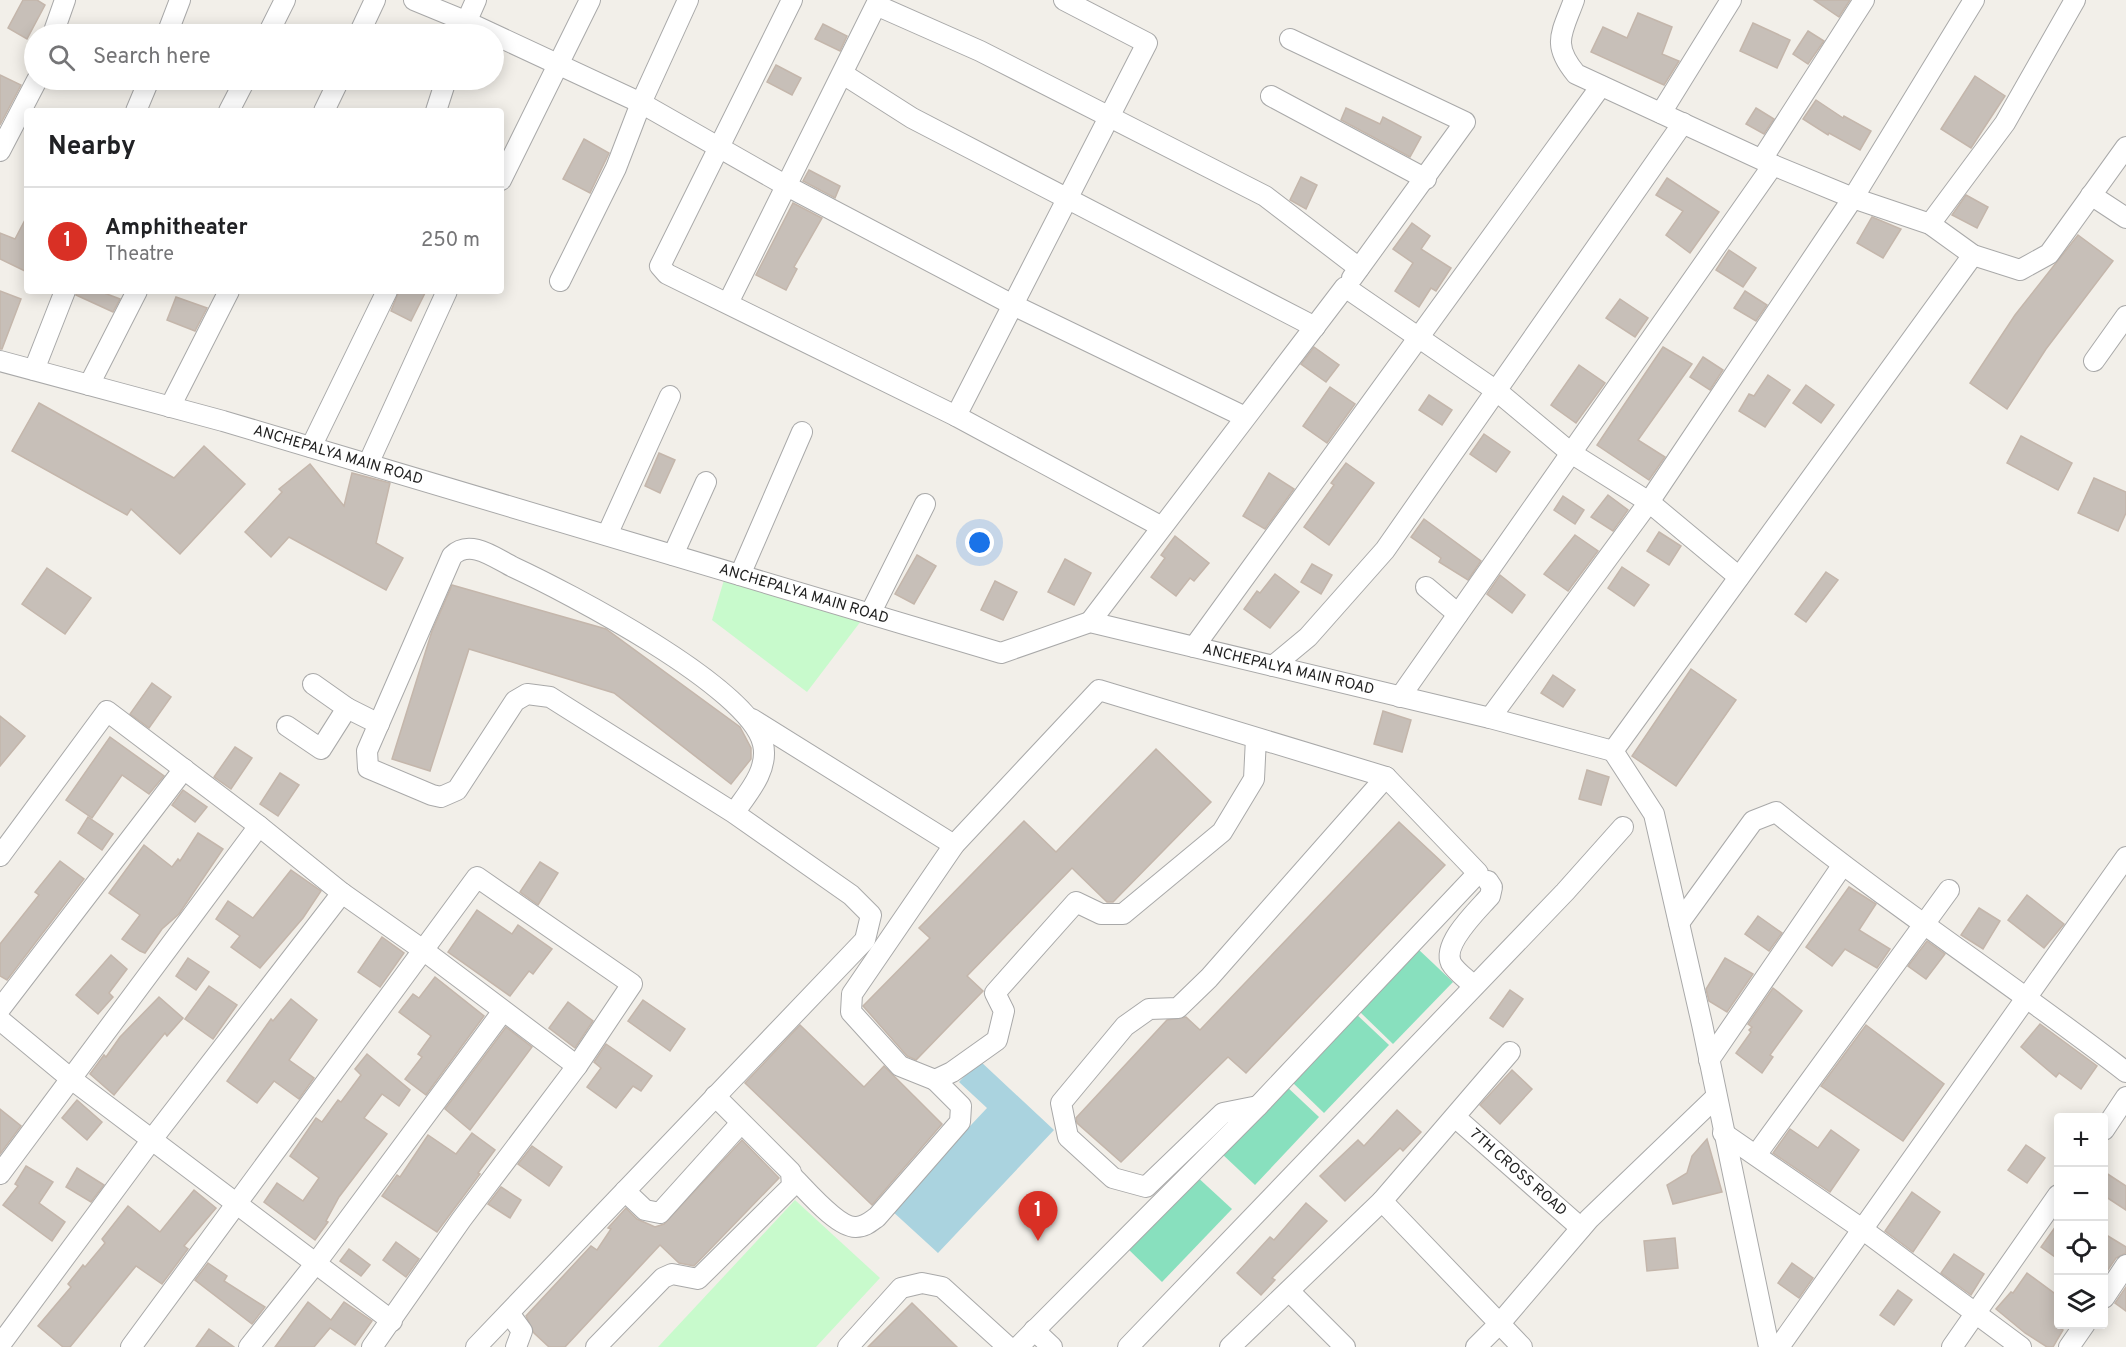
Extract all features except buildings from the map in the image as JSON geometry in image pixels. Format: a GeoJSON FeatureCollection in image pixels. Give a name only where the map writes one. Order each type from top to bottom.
{"type":"FeatureCollection","features":[{"type":"Feature","properties":{"kind":"street"},"geometry":{"type":"LineString","coordinates":[[57,24],[65,0]]}},
{"type":"Feature","properties":{"kind":"street"},"geometry":{"type":"LineString","coordinates":[[170,24],[180,0]]}},
{"type":"Feature","properties":{"kind":"street"},"geometry":{"type":"LineString","coordinates":[[273,24],[285,0]]}},
{"type":"Feature","properties":{"kind":"street"},"geometry":{"type":"LineString","coordinates":[[364,24],[375,0]]}},
{"type":"Feature","properties":{"kind":"street"},"geometry":{"type":"LineString","coordinates":[[414,0],[456,24]]}},
{"type":"Feature","properties":{"kind":"street"},"geometry":{"type":"LineString","coordinates":[[465,24],[477,0]]}},
{"type":"Feature","properties":{"kind":"street"},"geometry":{"type":"LineString","coordinates":[[504,174],[560,65],[590,0]]}},
{"type":"Feature","properties":{"kind":"street"},"geometry":{"type":"LineString","coordinates":[[560,281],[616,168],[641,103],[688,0]]}},
{"type":"Feature","properties":{"kind":"street"},"geometry":{"type":"LineString","coordinates":[[792,0],[660,266],[667,274],[956,416],[1162,527]]}},
{"type":"Feature","properties":{"kind":"street"},"geometry":{"type":"LineString","coordinates":[[956,416],[1147,43],[1064,0]]}},
{"type":"Feature","properties":{"kind":"street"},"geometry":{"type":"LineString","coordinates":[[1574,0],[1558,42],[1563,59],[1576,74],[1767,162],[1853,198],[1930,224],[1973,255],[2020,270],[2049,254],[2126,147]]}},
{"type":"Feature","properties":{"kind":"street"},"geometry":{"type":"LineString","coordinates":[[1661,113],[1731,0]]}},
{"type":"Feature","properties":{"kind":"street"},"geometry":{"type":"LineString","coordinates":[[1400,697],[1571,453],[1767,162],[1864,0]]}},
{"type":"Feature","properties":{"kind":"street"},"geometry":{"type":"LineString","coordinates":[[1490,718],[1649,502],[1853,198],[1974,0]]}},
{"type":"Feature","properties":{"kind":"street"},"geometry":{"type":"LineString","coordinates":[[1930,224],[2005,123],[2075,0]]}},
{"type":"Feature","properties":{"kind":"street"},"geometry":{"type":"LineString","coordinates":[[728,303],[876,5],[980,51],[1265,196],[1359,268]]}},
{"type":"Feature","properties":{"kind":"street"},"geometry":{"type":"LineString","coordinates":[[1090,622],[1426,179],[1465,122],[1290,39]]}},
{"type":"Feature","properties":{"kind":"street"},"geometry":{"type":"LineString","coordinates":[[504,44],[560,65],[641,103],[785,185],[1013,305],[1245,417]]}},
{"type":"Feature","properties":{"kind":"street"},"geometry":{"type":"LineString","coordinates":[[843,74],[912,117],[1315,327]]}},
{"type":"Feature","properties":{"kind":"street"},"geometry":{"type":"LineString","coordinates":[[1194,647],[1601,86]]}},
{"type":"Feature","properties":{"kind":"street"},"geometry":{"type":"LineString","coordinates":[[0,151],[32,90]]}},
{"type":"Feature","properties":{"kind":"street"},"geometry":{"type":"LineString","coordinates":[[137,108],[145,90]]}},
{"type":"Feature","properties":{"kind":"street"},"geometry":{"type":"LineString","coordinates":[[231,108],[240,90]]}},
{"type":"Feature","properties":{"kind":"street"},"geometry":{"type":"LineString","coordinates":[[325,108],[334,90]]}},
{"type":"Feature","properties":{"kind":"street"},"geometry":{"type":"LineString","coordinates":[[437,108],[443,90]]}},
{"type":"Feature","properties":{"kind":"street"},"geometry":{"type":"LineString","coordinates":[[1271,96],[1426,179]]}},
{"type":"Feature","properties":{"kind":"street"},"geometry":{"type":"LineString","coordinates":[[1273,666],[1308,637],[1385,550],[1498,392],[1683,123]]}},
{"type":"Feature","properties":{"kind":"street"},"geometry":{"type":"LineString","coordinates":[[2091,195],[2126,218]]}},
{"type":"Feature","properties":{"kind":"street"},"geometry":{"type":"LineString","coordinates":[[1768,1347],[1709,1060],[1654,814],[1613,750],[1973,255]]}},
{"type":"Feature","properties":{"kind":"street"},"geometry":{"type":"LineString","coordinates":[[1345,287],[1498,392],[1571,453],[1649,502],[1739,577]]}},
{"type":"Feature","properties":{"kind":"street"},"geometry":{"type":"LineString","coordinates":[[34,370],[64,294]]}},
{"type":"Feature","properties":{"kind":"street"},"geometry":{"type":"LineString","coordinates":[[89,385],[135,294]]}},
{"type":"Feature","properties":{"kind":"street"},"geometry":{"type":"LineString","coordinates":[[170,407],[227,294]]}},
{"type":"Feature","properties":{"kind":"street"},"geometry":{"type":"LineString","coordinates":[[310,447],[386,294]]}},
{"type":"Feature","properties":{"kind":"street"},"geometry":{"type":"LineString","coordinates":[[368,464],[446,294]]}},
{"type":"Feature","properties":{"kind":"street"},"geometry":{"type":"LineString","coordinates":[[2094,360],[2126,316]]}},
{"type":"Feature","properties":{"kind":"street","name":"ANCHEPALYA MAIN ROAD"},"geometry":{"type":"LineString","coordinates":[[0,360],[310,447],[1001,653],[1090,622],[1490,718],[1613,750]]}},
{"type":"Feature","properties":{"kind":"street"},"geometry":{"type":"LineString","coordinates":[[608,536],[670,396]]}},
{"type":"Feature","properties":{"kind":"street"},"geometry":{"type":"LineString","coordinates":[[740,575],[802,432]]}},
{"type":"Feature","properties":{"kind":"street"},"geometry":{"type":"LineString","coordinates":[[673,555],[706,482]]}},
{"type":"Feature","properties":{"kind":"street"},"geometry":{"type":"LineString","coordinates":[[870,614],[925,504]]}},
{"type":"Feature","properties":{"kind":"street"},"geometry":{"type":"LineString","coordinates":[[476,1347],[865,940],[871,915],[851,895],[734,813],[550,697],[527,694],[515,701],[457,789],[441,796],[368,768],[367,751],[452,556],[458,549],[473,548],[545,582],[670,652],[752,719],[954,845]]}},
{"type":"Feature","properties":{"kind":"street"},"geometry":{"type":"LineString","coordinates":[[1426,587],[1458,614]]}},
{"type":"Feature","properties":{"kind":"street"},"geometry":{"type":"LineString","coordinates":[[313,684],[347,708],[379,724]]}},
{"type":"Feature","properties":{"kind":"street"},"geometry":{"type":"LineString","coordinates":[[715,1096],[842,1224],[854,1228],[865,1226],[877,1217],[960,1122],[961,1106],[934,1080],[900,1066],[851,1012],[852,994],[954,845],[1099,690],[1386,777],[1478,873],[1258,1106],[1018,1347]]}},
{"type":"Feature","properties":{"kind":"street"},"geometry":{"type":"LineString","coordinates":[[286,726],[321,749],[347,708]]}},
{"type":"Feature","properties":{"kind":"street"},"geometry":{"type":"LineString","coordinates":[[0,856],[107,711],[259,826],[342,893],[423,950],[577,1066]]}},
{"type":"Feature","properties":{"kind":"street"},"geometry":{"type":"LineString","coordinates":[[734,813],[760,776],[763,744],[752,719]]}},
{"type":"Feature","properties":{"kind":"street"},"geometry":{"type":"LineString","coordinates":[[934,1080],[952,1072],[997,1040],[1004,1011],[995,993],[1076,902],[1101,914],[1123,914],[1222,832],[1254,778],[1256,738]]}},
{"type":"Feature","properties":{"kind":"street"},"geometry":{"type":"LineString","coordinates":[[0,1009],[184,769]]}},
{"type":"Feature","properties":{"kind":"street"},"geometry":{"type":"LineString","coordinates":[[1258,1106],[1223,1113],[1146,1187],[1113,1179],[1068,1137],[1061,1103],[1125,1026],[1149,1009],[1178,1008],[1209,978],[1386,777]]}},
{"type":"Feature","properties":{"kind":"street"},"geometry":{"type":"LineString","coordinates":[[1679,923],[1753,821],[1776,812],[1842,866],[2026,995],[2126,1072]]}},
{"type":"Feature","properties":{"kind":"street"},"geometry":{"type":"LineString","coordinates":[[0,1174],[259,826]]}},
{"type":"Feature","properties":{"kind":"street"},"geometry":{"type":"LineString","coordinates":[[1128,1347],[1565,892],[1623,827]]}},
{"type":"Feature","properties":{"kind":"street"},"geometry":{"type":"LineString","coordinates":[[1779,1347],[2026,995],[2126,857]]}},
{"type":"Feature","properties":{"kind":"street"},"geometry":{"type":"LineString","coordinates":[[1709,1060],[1842,866]]}},
{"type":"Feature","properties":{"kind":"street"},"geometry":{"type":"LineString","coordinates":[[131,1347],[477,877],[632,984],[577,1066],[460,1220],[372,1347]]}},
{"type":"Feature","properties":{"kind":"street"},"geometry":{"type":"LineString","coordinates":[[1474,986],[1453,966],[1449,952],[1452,942],[1490,896],[1492,887],[1488,880]]}},
{"type":"Feature","properties":{"kind":"street"},"geometry":{"type":"LineString","coordinates":[[1756,1155],[1949,890]]}},
{"type":"Feature","properties":{"kind":"street"},"geometry":{"type":"LineString","coordinates":[[0,1345],[153,1138],[342,893]]}},
{"type":"Feature","properties":{"kind":"street"},"geometry":{"type":"LineString","coordinates":[[249,1347],[316,1263],[503,1011]]}},
{"type":"Feature","properties":{"kind":"street"},"geometry":{"type":"LineString","coordinates":[[0,1020],[70,1077],[392,1321]]}},
{"type":"Feature","properties":{"kind":"street"},"geometry":{"type":"LineString","coordinates":[[1230,1347],[1382,1201],[1510,1052]]}},
{"type":"Feature","properties":{"kind":"street"},"geometry":{"type":"LineString","coordinates":[[1476,1347],[1501,1322],[1581,1228],[1716,1097]]}},
{"type":"Feature","properties":{"kind":"street"},"geometry":{"type":"LineString","coordinates":[[2108,1123],[2126,1097]]}},
{"type":"Feature","properties":{"kind":"street","name":"7TH CROSS ROAD"},"geometry":{"type":"LineString","coordinates":[[1455,1117],[1581,1228]]}},
{"type":"Feature","properties":{"kind":"street"},"geometry":{"type":"LineString","coordinates":[[625,1191],[645,1210],[660,1213],[741,1123]]}},
{"type":"Feature","properties":{"kind":"street"},"geometry":{"type":"LineString","coordinates":[[1723,1133],[1862,1228],[1976,1316],[2021,1347]]}},
{"type":"Feature","properties":{"kind":"street"},"geometry":{"type":"LineString","coordinates":[[596,1347],[663,1278],[672,1274],[698,1279],[792,1186],[794,1178]]}},
{"type":"Feature","properties":{"kind":"street"},"geometry":{"type":"LineString","coordinates":[[1382,1201],[1501,1322],[1522,1347]]}},
{"type":"Feature","properties":{"kind":"street"},"geometry":{"type":"LineString","coordinates":[[1952,1347],[1976,1316],[2054,1201]]}},
{"type":"Feature","properties":{"kind":"street"},"geometry":{"type":"LineString","coordinates":[[2108,1291],[2126,1265]]}},
{"type":"Feature","properties":{"kind":"street"},"geometry":{"type":"LineString","coordinates":[[848,1347],[901,1288],[922,1283],[942,1287],[1008,1347]]}},
{"type":"Feature","properties":{"kind":"street"},"geometry":{"type":"LineString","coordinates":[[1289,1290],[1345,1347]]}},
{"type":"Feature","properties":{"kind":"street"},"geometry":{"type":"LineString","coordinates":[[509,1313],[522,1330],[516,1347]]}},
{"type":"Feature","properties":{"kind":"street"},"geometry":{"type":"LineString","coordinates":[[2069,1347],[2082,1329]]}},
{"type":"Feature","properties":{"kind":"street"},"geometry":{"type":"LineString","coordinates":[[1034,1330],[1052,1347]]}},
{"type":"Feature","properties":{"kind":"green space"},"geometry":{"type":"Polygon","coordinates":[[[724,580],[861,621],[807,692],[712,620],[724,580]]]}},
{"type":"Feature","properties":{"kind":"green space"},"geometry":{"type":"Polygon","coordinates":[[[1418,949],[1453,982],[1393,1044],[1359,1011],[1418,949]]]}},
{"type":"Feature","properties":{"kind":"green space"},"geometry":{"type":"Polygon","coordinates":[[[1355,1013],[1389,1045],[1324,1113],[1291,1081],[1355,1013]]]}},
{"type":"Feature","properties":{"kind":"green space"},"geometry":{"type":"Polygon","coordinates":[[[1285,1085],[1319,1117],[1255,1185],[1221,1153],[1285,1085]]]}},
{"type":"Feature","properties":{"kind":"green space"},"geometry":{"type":"Polygon","coordinates":[[[1194,1174],[1232,1209],[1162,1282],[1125,1246],[1194,1174]]]}},
{"type":"Feature","properties":{"kind":"green space"},"geometry":{"type":"Polygon","coordinates":[[[795,1200],[880,1278],[816,1347],[658,1347],[795,1200]]]}},
{"type":"Feature","properties":{"kind":"water"},"geometry":{"type":"Polygon","coordinates":[[[979,1060],[1054,1130],[938,1253],[891,1210],[987,1108],[959,1082],[979,1060]]]}},
{"type":"Feature","properties":{"kind":"place","name":"Amphitheater"},"geometry":{"type":"Point","coordinates":[1038,1241]}}]}
